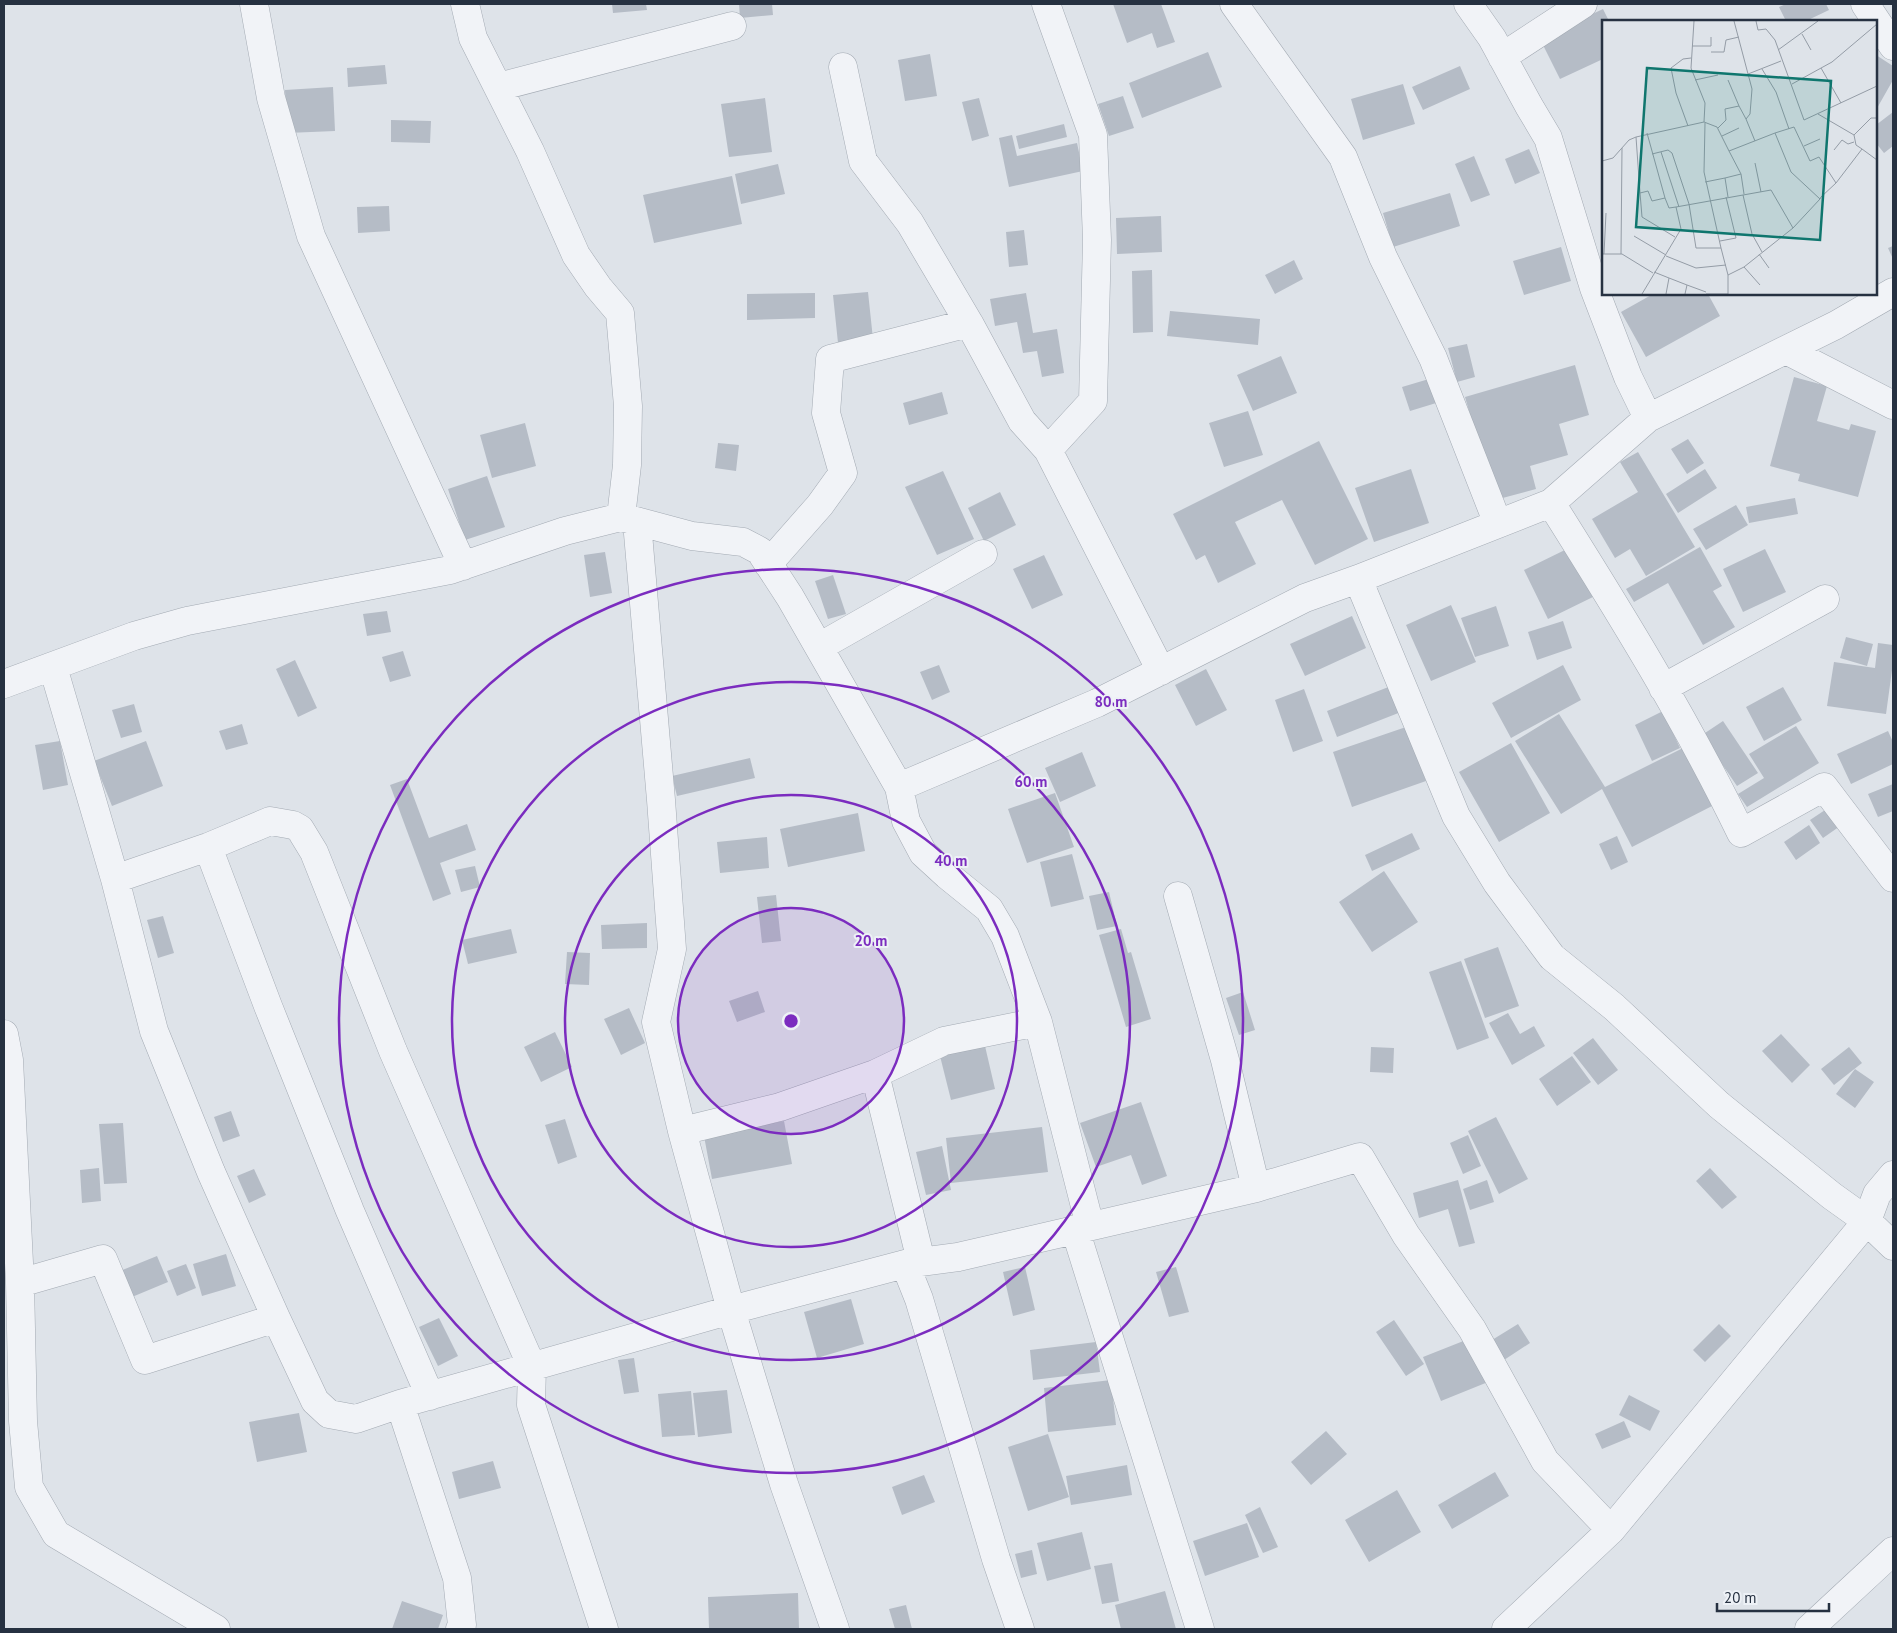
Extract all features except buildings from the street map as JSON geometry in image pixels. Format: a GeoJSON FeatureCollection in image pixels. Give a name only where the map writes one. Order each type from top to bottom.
{"type":"FeatureCollection","features":[{"type":"Feature","properties":{"kind":"street"},"geometry":{"type":"LineString","coordinates":[[254,4],[271,98],[312,236],[463,566]]}},
{"type":"Feature","properties":{"kind":"street"},"geometry":{"type":"LineString","coordinates":[[465,4],[473,38],[530,152],[576,255],[598,287],[620,313],[628,406],[627,465],[629,520],[661,800],[672,949],[656,1022],[682,1131],[731,1310],[784,1484],[835,1629]]}},
{"type":"Feature","properties":{"kind":"street"},"geometry":{"type":"LineString","coordinates":[[1046,4],[1093,135],[1097,240],[1093,401],[1048,450]]}},
{"type":"Feature","properties":{"kind":"street"},"geometry":{"type":"LineString","coordinates":[[1234,4],[1343,157],[1383,257],[1433,358],[1498,524]]}},
{"type":"Feature","properties":{"kind":"street"},"geometry":{"type":"LineString","coordinates":[[1468,4],[1492,38],[1548,138],[1594,288],[1628,377],[1648,418]]}},
{"type":"Feature","properties":{"kind":"street"},"geometry":{"type":"LineString","coordinates":[[1502,57],[1583,4]]}},
{"type":"Feature","properties":{"kind":"street"},"geometry":{"type":"LineString","coordinates":[[1865,4],[1876,20]]}},
{"type":"Feature","properties":{"kind":"street"},"geometry":{"type":"LineString","coordinates":[[1877,22],[1893,46]]}},
{"type":"Feature","properties":{"kind":"street"},"geometry":{"type":"LineString","coordinates":[[498,87],[732,26]]}},
{"type":"Feature","properties":{"kind":"street"},"geometry":{"type":"LineString","coordinates":[[843,67],[863,161],[910,223],[969,323],[1022,421],[1048,450],[1161,671]]}},
{"type":"Feature","properties":{"kind":"street"},"geometry":{"type":"LineString","coordinates":[[899,787],[1097,703],[1305,598],[1551,503],[1648,418],[1836,325],[1893,292]]}},
{"type":"Feature","properties":{"kind":"street"},"geometry":{"type":"LineString","coordinates":[[768,564],[820,505],[843,473],[826,413],[830,359],[969,323]]}},
{"type":"Feature","properties":{"kind":"street"},"geometry":{"type":"LineString","coordinates":[[1786,350],[1893,405]]}},
{"type":"Feature","properties":{"kind":"street"},"geometry":{"type":"LineString","coordinates":[[1551,503],[1618,609],[1713,776],[1741,833],[1824,787],[1893,878]]}},
{"type":"Feature","properties":{"kind":"street"},"geometry":{"type":"LineString","coordinates":[[4,684],[134,636],[187,621],[450,570],[566,531],[629,520],[692,536],[743,542],[760,551],[790,597],[899,787],[906,821],[923,853],[989,909],[1005,936],[1038,1022],[1083,1227],[1200,1629]]}},
{"type":"Feature","properties":{"kind":"street"},"geometry":{"type":"LineString","coordinates":[[819,647],[983,554]]}},
{"type":"Feature","properties":{"kind":"street"},"geometry":{"type":"LineString","coordinates":[[1358,579],[1456,816],[1497,883],[1552,958],[1614,1007],[1719,1105],[1832,1196],[1867,1221],[1893,1246]]}},
{"type":"Feature","properties":{"kind":"street"},"geometry":{"type":"LineString","coordinates":[[1662,688],[1825,599]]}},
{"type":"Feature","properties":{"kind":"street"},"geometry":{"type":"LineString","coordinates":[[53,666],[114,879],[154,1031],[211,1172],[276,1318],[315,1401],[329,1414],[356,1419],[400,1404],[731,1310],[913,1262],[958,1257],[1256,1188],[1360,1157],[1406,1236],[1472,1329],[1545,1461],[1611,1530]]}},
{"type":"Feature","properties":{"kind":"street"},"geometry":{"type":"LineString","coordinates":[[114,879],[208,847],[270,821],[293,825],[300,829],[314,852],[393,1051],[532,1367],[531,1405],[604,1629]]}},
{"type":"Feature","properties":{"kind":"street"},"geometry":{"type":"LineString","coordinates":[[208,847],[268,1006],[350,1212],[430,1396]]}},
{"type":"Feature","properties":{"kind":"street"},"geometry":{"type":"LineString","coordinates":[[1178,896],[1225,1060],[1256,1188]]}},
{"type":"Feature","properties":{"kind":"street"},"geometry":{"type":"LineString","coordinates":[[682,1131],[780,1107],[875,1074],[944,1041],[1038,1022]]}},
{"type":"Feature","properties":{"kind":"street"},"geometry":{"type":"LineString","coordinates":[[4,1034],[8,1060],[20,1283],[23,1421],[29,1487],[56,1534],[216,1629]]}},
{"type":"Feature","properties":{"kind":"street"},"geometry":{"type":"LineString","coordinates":[[875,1074],[919,1299],[996,1559],[1020,1629]]}},
{"type":"Feature","properties":{"kind":"street"},"geometry":{"type":"LineString","coordinates":[[1506,1629],[1611,1530],[1867,1221],[1876,1194],[1893,1175]]}},
{"type":"Feature","properties":{"kind":"street"},"geometry":{"type":"LineString","coordinates":[[20,1283],[103,1259],[145,1360],[276,1318]]}},
{"type":"Feature","properties":{"kind":"street"},"geometry":{"type":"LineString","coordinates":[[400,1404],[457,1578],[462,1625],[460,1629]]}},
{"type":"Feature","properties":{"kind":"street"},"geometry":{"type":"LineString","coordinates":[[1809,1629],[1893,1550]]}}]}
